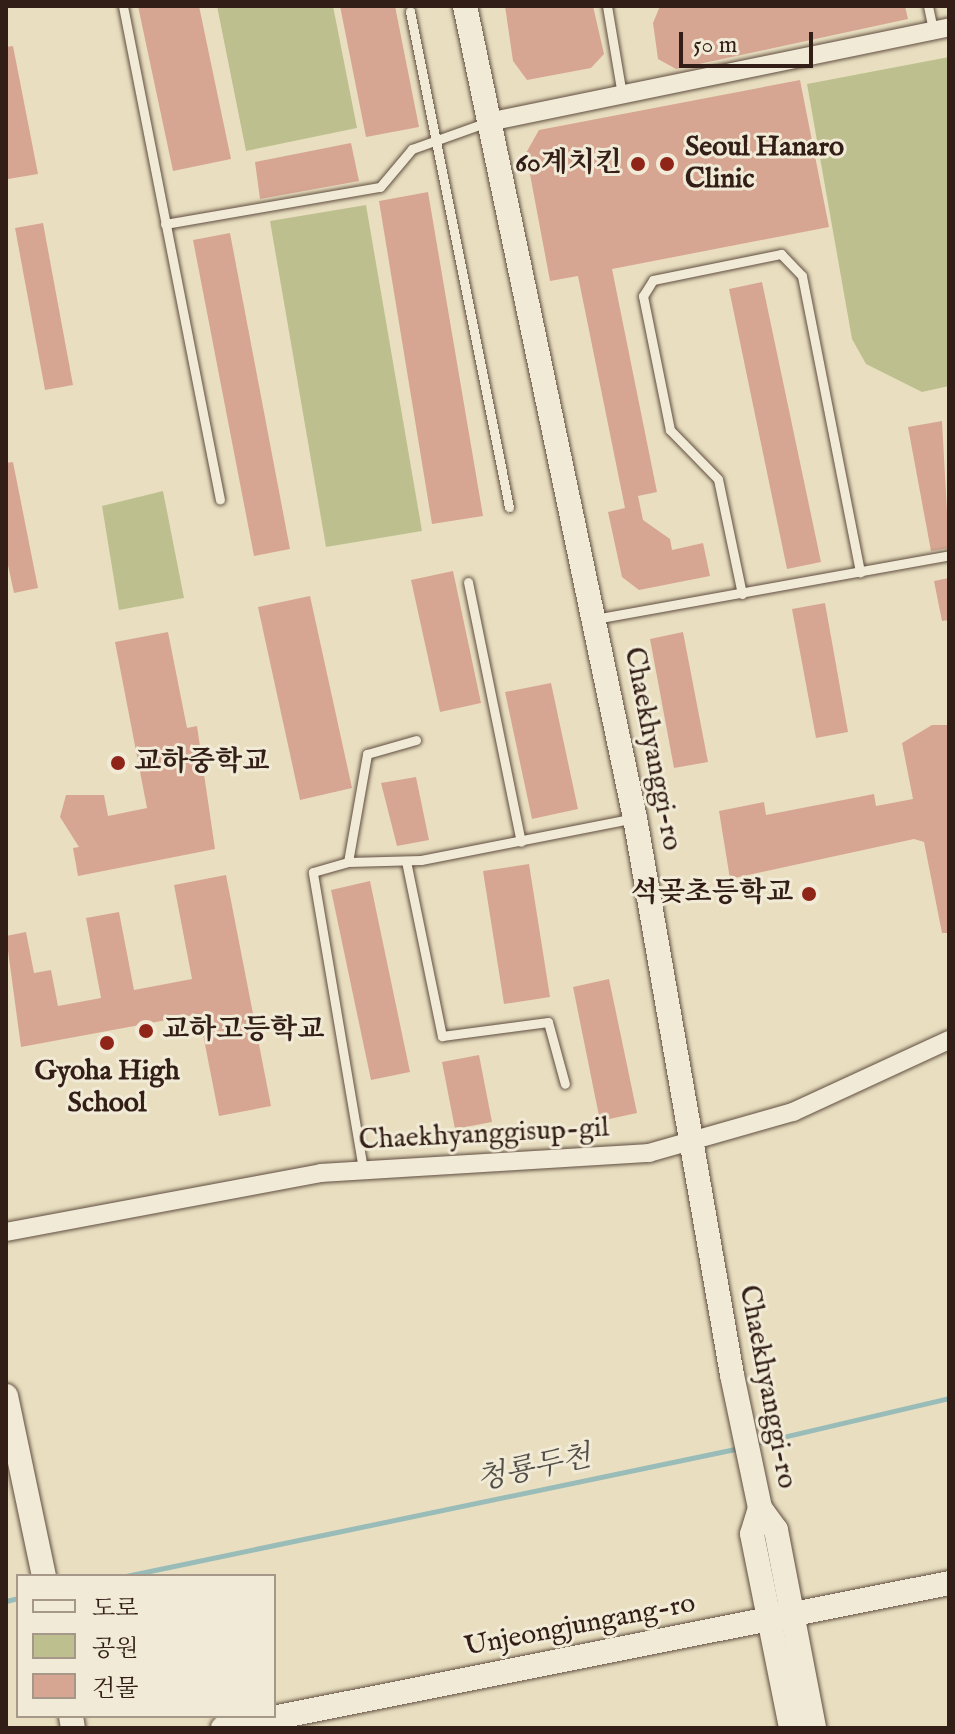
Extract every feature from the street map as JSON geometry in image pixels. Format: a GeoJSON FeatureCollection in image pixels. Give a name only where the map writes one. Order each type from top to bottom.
{"type":"FeatureCollection","features":[{"type":"Feature","properties":{"kind":"street","name":"Chaekhyanggi-ro"},"geometry":{"type":"LineString","coordinates":[[465,6],[595,619],[697,1140],[732,1375],[760,1508],[752,1534],[814,1728]]}},
{"type":"Feature","properties":{"kind":"street"},"geometry":{"type":"LineString","coordinates":[[488,122],[941,29]]}},
{"type":"Feature","properties":{"kind":"street","name":"Chaekhyanggisup-gil"},"geometry":{"type":"LineString","coordinates":[[6,1232],[363,1169],[524,1164],[649,1153],[793,1112],[949,1040]]}},
{"type":"Feature","properties":{"kind":"street"},"geometry":{"type":"LineString","coordinates":[[6,1396],[44,1574]]}},
{"type":"Feature","properties":{"kind":"street","name":"Unjeongjungang-ro"},"geometry":{"type":"LineString","coordinates":[[276,1717],[949,1583]]}},
{"type":"Feature","properties":{"kind":"street","name":"Chaekhyanggi-ro"},"geometry":{"type":"LineString","coordinates":[[780,1616],[791,1728]]}},
{"type":"Feature","properties":{"kind":"street","name":"Unjeongjungang-ro"},"geometry":{"type":"LineString","coordinates":[[223,1728],[273,1718]]}},
{"type":"Feature","properties":{"kind":"lane"},"geometry":{"type":"LineString","coordinates":[[123,6],[220,500]]}},
{"type":"Feature","properties":{"kind":"lane"},"geometry":{"type":"LineString","coordinates":[[607,6],[622,95]]}},
{"type":"Feature","properties":{"kind":"lane"},"geometry":{"type":"LineString","coordinates":[[928,6],[941,29]]}},
{"type":"Feature","properties":{"kind":"lane"},"geometry":{"type":"LineString","coordinates":[[410,11],[509,507]]}},
{"type":"Feature","properties":{"kind":"lane"},"geometry":{"type":"LineString","coordinates":[[165,224],[380,187],[412,149],[435,136],[488,122]]}},
{"type":"Feature","properties":{"kind":"lane"},"geometry":{"type":"LineString","coordinates":[[742,594],[718,479],[670,430],[643,296],[653,280],[781,254],[802,276],[860,572]]}},
{"type":"Feature","properties":{"kind":"lane"},"geometry":{"type":"LineString","coordinates":[[595,619],[949,555]]}},
{"type":"Feature","properties":{"kind":"lane"},"geometry":{"type":"LineString","coordinates":[[468,582],[521,842]]}},
{"type":"Feature","properties":{"kind":"lane"},"geometry":{"type":"LineString","coordinates":[[348,862],[367,754],[416,740]]}},
{"type":"Feature","properties":{"kind":"lane"},"geometry":{"type":"LineString","coordinates":[[363,1169],[311,890],[313,872],[348,862],[406,861],[521,842],[635,818]]}},
{"type":"Feature","properties":{"kind":"lane"},"geometry":{"type":"LineString","coordinates":[[406,861],[442,1036],[548,1022],[565,1084]]}},
{"type":"Feature","properties":{"kind":"green space"},"geometry":{"type":"Polygon","coordinates":[[[217,6],[333,6],[357,128],[246,151],[217,6]]]}},
{"type":"Feature","properties":{"kind":"green space"},"geometry":{"type":"Polygon","coordinates":[[[949,57],[949,386],[922,392],[866,364],[852,339],[807,84],[949,57]]]}},
{"type":"Feature","properties":{"kind":"green space"},"geometry":{"type":"Polygon","coordinates":[[[366,205],[422,531],[326,547],[270,221],[366,205]]]}},
{"type":"Feature","properties":{"kind":"green space"},"geometry":{"type":"Polygon","coordinates":[[[163,491],[184,598],[119,610],[102,506],[163,491]]]}},
{"type":"Feature","properties":{"kind":"building"},"geometry":{"type":"Polygon","coordinates":[[[138,6],[199,6],[231,159],[173,171],[138,6]]]}},
{"type":"Feature","properties":{"kind":"building"},"geometry":{"type":"Polygon","coordinates":[[[340,6],[395,6],[419,127],[366,137],[340,6]]]}},
{"type":"Feature","properties":{"kind":"building"},"geometry":{"type":"Polygon","coordinates":[[[505,6],[593,6],[604,54],[591,68],[527,80],[513,61],[505,6]]]}},
{"type":"Feature","properties":{"kind":"building"},"geometry":{"type":"Polygon","coordinates":[[[660,6],[905,6],[908,19],[676,69],[658,59],[653,23],[660,6]]]}},
{"type":"Feature","properties":{"kind":"building"},"geometry":{"type":"Polygon","coordinates":[[[13,46],[38,174],[8,179],[6,47],[13,46]]]}},
{"type":"Feature","properties":{"kind":"building"},"geometry":{"type":"Polygon","coordinates":[[[800,80],[829,227],[612,269],[657,492],[638,496],[643,520],[670,539],[672,550],[703,543],[710,576],[639,590],[622,577],[608,512],[625,508],[578,276],[550,281],[526,153],[539,130],[800,80]]]}},
{"type":"Feature","properties":{"kind":"building"},"geometry":{"type":"Polygon","coordinates":[[[351,143],[359,181],[260,199],[255,162],[351,143]]]}},
{"type":"Feature","properties":{"kind":"building"},"geometry":{"type":"Polygon","coordinates":[[[428,192],[483,516],[432,524],[379,201],[428,192]]]}},
{"type":"Feature","properties":{"kind":"building"},"geometry":{"type":"Polygon","coordinates":[[[43,223],[73,385],[45,390],[15,228],[43,223]]]}},
{"type":"Feature","properties":{"kind":"building"},"geometry":{"type":"Polygon","coordinates":[[[230,233],[290,549],[254,556],[193,240],[230,233]]]}},
{"type":"Feature","properties":{"kind":"building"},"geometry":{"type":"Polygon","coordinates":[[[762,282],[821,562],[787,569],[729,289],[762,282]]]}},
{"type":"Feature","properties":{"kind":"building"},"geometry":{"type":"Polygon","coordinates":[[[942,421],[949,548],[931,551],[908,427],[942,421]]]}},
{"type":"Feature","properties":{"kind":"building"},"geometry":{"type":"Polygon","coordinates":[[[13,462],[38,588],[14,593],[6,556],[6,463],[13,462]]]}},
{"type":"Feature","properties":{"kind":"building"},"geometry":{"type":"Polygon","coordinates":[[[453,571],[481,703],[440,712],[411,580],[453,571]]]}},
{"type":"Feature","properties":{"kind":"building"},"geometry":{"type":"Polygon","coordinates":[[[949,578],[949,620],[942,621],[934,581],[949,578]]]}},
{"type":"Feature","properties":{"kind":"building"},"geometry":{"type":"Polygon","coordinates":[[[310,596],[352,788],[300,800],[258,607],[310,596]]]}},
{"type":"Feature","properties":{"kind":"building"},"geometry":{"type":"Polygon","coordinates":[[[825,603],[848,732],[816,738],[792,609],[825,603]]]}},
{"type":"Feature","properties":{"kind":"building"},"geometry":{"type":"Polygon","coordinates":[[[168,632],[187,728],[197,726],[215,849],[78,876],[73,848],[79,847],[60,817],[66,795],[104,795],[108,816],[147,808],[115,642],[168,632]]]}},
{"type":"Feature","properties":{"kind":"building"},"geometry":{"type":"Polygon","coordinates":[[[683,632],[708,762],[674,768],[650,639],[683,632]]]}},
{"type":"Feature","properties":{"kind":"building"},"geometry":{"type":"Polygon","coordinates":[[[551,683],[578,809],[532,819],[505,692],[551,683]]]}},
{"type":"Feature","properties":{"kind":"building"},"geometry":{"type":"Polygon","coordinates":[[[932,725],[949,725],[949,933],[942,933],[924,842],[914,839],[730,879],[719,811],[764,802],[766,815],[874,794],[876,806],[913,799],[902,743],[932,725]]]}},
{"type":"Feature","properties":{"kind":"building"},"geometry":{"type":"Polygon","coordinates":[[[416,777],[429,840],[397,846],[381,783],[416,777]]]}},
{"type":"Feature","properties":{"kind":"building"},"geometry":{"type":"Polygon","coordinates":[[[529,864],[550,997],[504,1004],[483,871],[529,864]]]}},
{"type":"Feature","properties":{"kind":"building"},"geometry":{"type":"Polygon","coordinates":[[[226,875],[271,1106],[219,1116],[199,1014],[21,1047],[6,936],[26,932],[34,973],[51,970],[58,1006],[101,998],[86,918],[119,912],[134,990],[192,979],[174,885],[226,875]]]}},
{"type":"Feature","properties":{"kind":"building"},"geometry":{"type":"Polygon","coordinates":[[[370,881],[410,1072],[371,1080],[331,890],[370,881]]]}},
{"type":"Feature","properties":{"kind":"building"},"geometry":{"type":"Polygon","coordinates":[[[609,979],[637,1113],[600,1121],[573,987],[609,979]]]}},
{"type":"Feature","properties":{"kind":"building"},"geometry":{"type":"Polygon","coordinates":[[[479,1055],[492,1122],[455,1129],[442,1062],[479,1055]]]}},
{"type":"Feature","properties":{"kind":"waterway","name":"청룡두천"},"geometry":{"type":"LineString","coordinates":[[753,1444],[949,1398]]}},
{"type":"Feature","properties":{"kind":"waterway","name":"청룡두천"},"geometry":{"type":"LineString","coordinates":[[136,1574],[740,1448]]}},
{"type":"Feature","properties":{"kind":"waterway","name":"청룡두천"},"geometry":{"type":"LineString","coordinates":[[6,1601],[16,1598]]}},
{"type":"Feature","properties":{"kind":"place","name":"60계치킨"},"geometry":{"type":"Point","coordinates":[638,164]}},
{"type":"Feature","properties":{"kind":"place","name":"Seoul Hanaro Clinic"},"geometry":{"type":"Point","coordinates":[667,164]}},
{"type":"Feature","properties":{"kind":"place","name":"교하중학교"},"geometry":{"type":"Point","coordinates":[118,763]}},
{"type":"Feature","properties":{"kind":"place","name":"석곶초등학교"},"geometry":{"type":"Point","coordinates":[809,894]}},
{"type":"Feature","properties":{"kind":"place","name":"교하고등학교"},"geometry":{"type":"Point","coordinates":[146,1031]}},
{"type":"Feature","properties":{"kind":"place","name":"Gyoha High School"},"geometry":{"type":"Point","coordinates":[107,1043]}}]}
